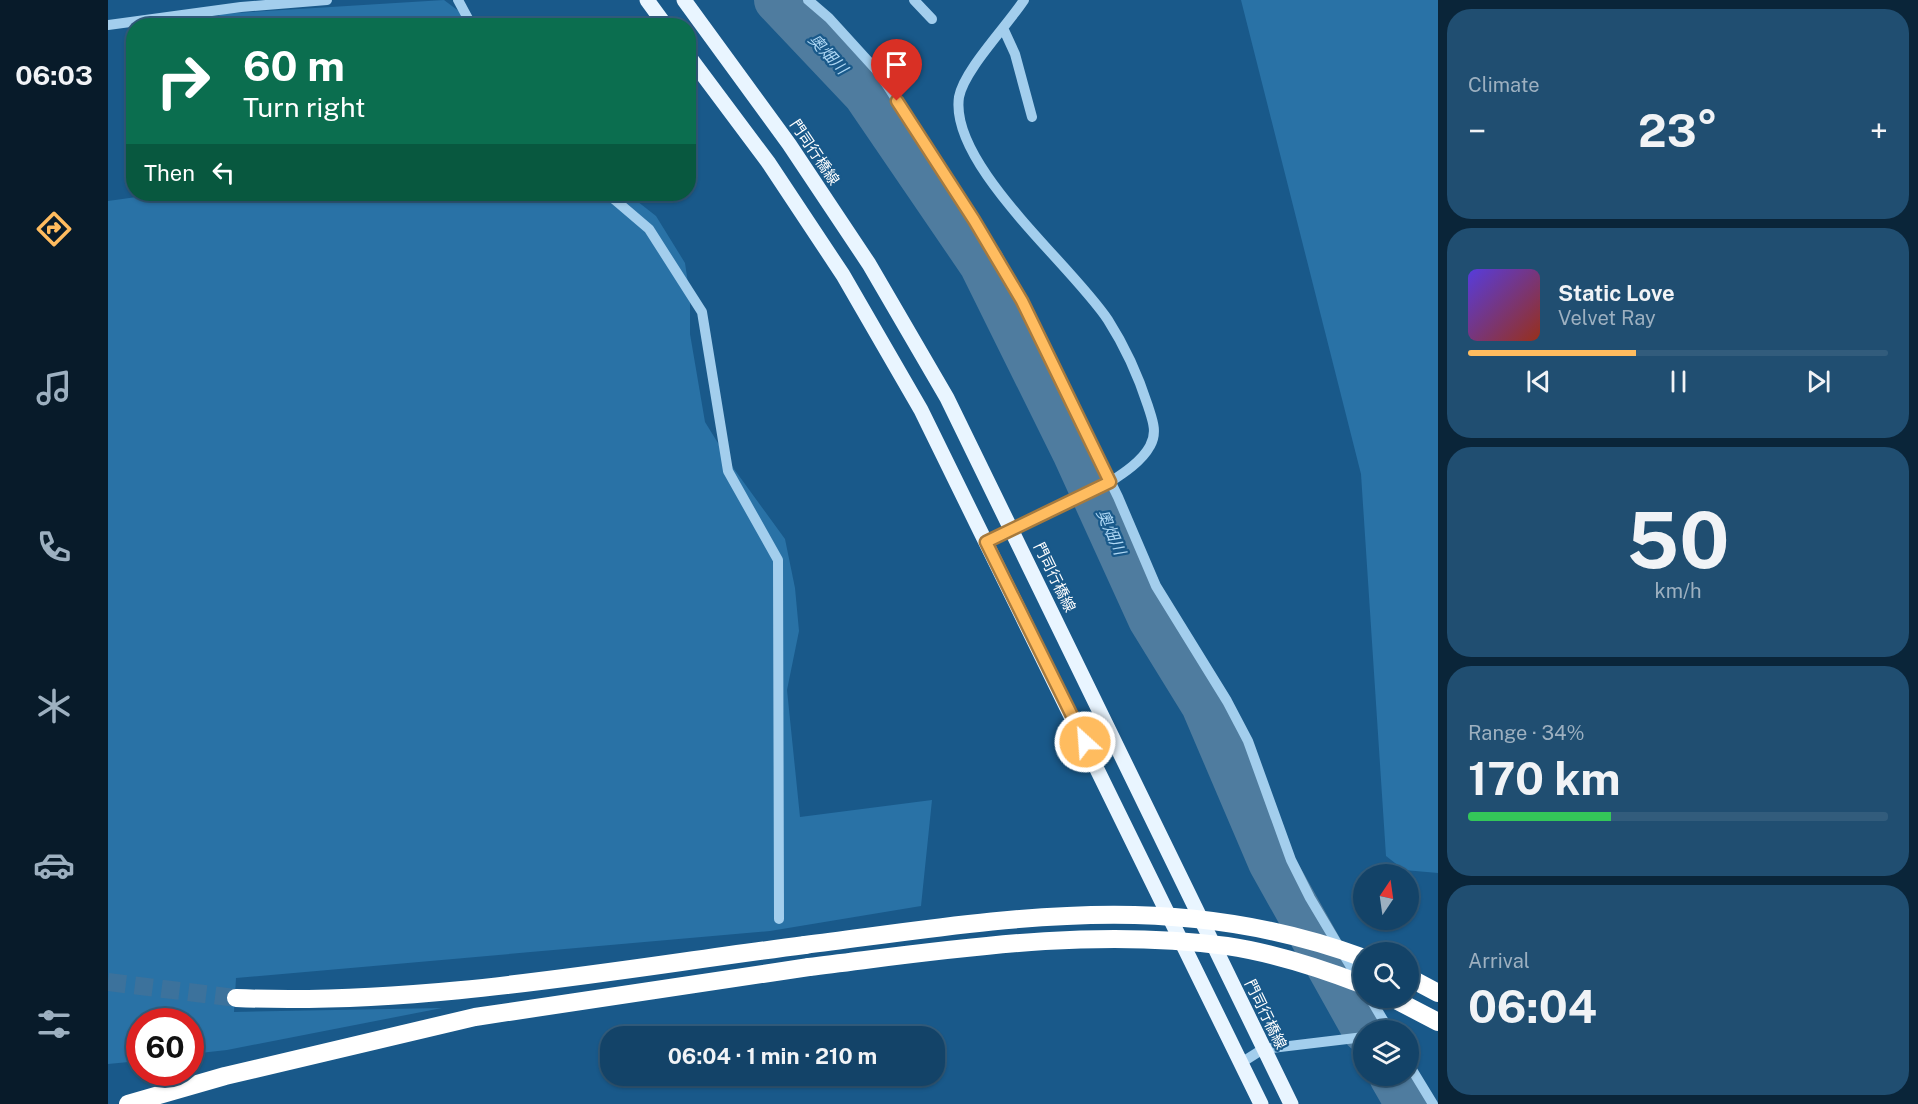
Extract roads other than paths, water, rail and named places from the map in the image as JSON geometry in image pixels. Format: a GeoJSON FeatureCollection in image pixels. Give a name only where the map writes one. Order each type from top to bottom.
{"type":"FeatureCollection","features":[{"type":"Feature","properties":{"kind":"highway"},"geometry":{"type":"LineString","coordinates":[[236,998],[302,1000],[462,990],[1024,918],[1092,913],[1159,914],[1226,920],[1318,941],[1353,954]]}},
{"type":"Feature","properties":{"kind":"highway"},"geometry":{"type":"LineString","coordinates":[[128,1104],[225,1076],[475,1017],[809,967],[1029,940],[1173,940],[1230,946],[1325,970],[1353,981]]}},
{"type":"Feature","properties":{"kind":"highway"},"geometry":{"type":"LineString","coordinates":[[1419,983],[1438,993]]}},
{"type":"Feature","properties":{"kind":"highway"},"geometry":{"type":"LineString","coordinates":[[1411,1008],[1438,1022]]}},
{"type":"Feature","properties":{"kind":"main road"},"geometry":{"type":"LineString","coordinates":[[647,0],[660,18]]}},
{"type":"Feature","properties":{"kind":"main road","name":"門司行橋線"},"geometry":{"type":"LineString","coordinates":[[684,0],[789,144],[869,264],[947,398],[1291,1104]]}},
{"type":"Feature","properties":{"kind":"main road"},"geometry":{"type":"LineString","coordinates":[[696,66],[768,162],[843,275],[921,410],[1261,1104]]}},
{"type":"Feature","properties":{"kind":"street"},"geometry":{"type":"LineString","coordinates":[[164,18],[241,7],[327,0]]}},
{"type":"Feature","properties":{"kind":"street"},"geometry":{"type":"LineString","coordinates":[[458,0],[468,18]]}},
{"type":"Feature","properties":{"kind":"street"},"geometry":{"type":"LineString","coordinates":[[808,0],[829,18],[880,74],[974,220],[1022,301],[1156,586],[1227,701],[1248,741],[1281,838],[1310,898],[1353,968]]}},
{"type":"Feature","properties":{"kind":"street"},"geometry":{"type":"LineString","coordinates":[[914,0],[932,19]]}},
{"type":"Feature","properties":{"kind":"street"},"geometry":{"type":"LineString","coordinates":[[986,542],[1107,483],[1129,469],[1150,446],[1154,431],[1144,394],[1108,321],[992,182],[966,138],[959,99],[965,78],[1004,30],[1024,0]]}},
{"type":"Feature","properties":{"kind":"street"},"geometry":{"type":"LineString","coordinates":[[108,26],[126,23]]}},
{"type":"Feature","properties":{"kind":"street"},"geometry":{"type":"LineString","coordinates":[[1004,30],[1015,54],[1032,117]]}},
{"type":"Feature","properties":{"kind":"street"},"geometry":{"type":"LineString","coordinates":[[616,201],[649,229],[702,312],[728,471],[778,560],[779,919]]}},
{"type":"Feature","properties":{"kind":"street"},"geometry":{"type":"LineString","coordinates":[[1241,1063],[1263,1050],[1353,1038]]}},
{"type":"Feature","properties":{"kind":"street"},"geometry":{"type":"LineString","coordinates":[[1419,1081],[1433,1104]]}},
{"type":"Feature","properties":{"kind":"waterway","name":"奧畑川"},"geometry":{"type":"LineString","coordinates":[[777,0],[866,94],[982,264],[1075,452],[1151,619],[1204,705],[1271,862],[1359,1020]]}},
{"type":"Feature","properties":{"kind":"waterway","name":"奧畑川"},"geometry":{"type":"LineString","coordinates":[[1398,1086],[1408,1104]]}},
{"type":"Feature","properties":{"kind":"tunnel"},"geometry":{"type":"LineString","coordinates":[[108,982],[236,998]]}}]}
